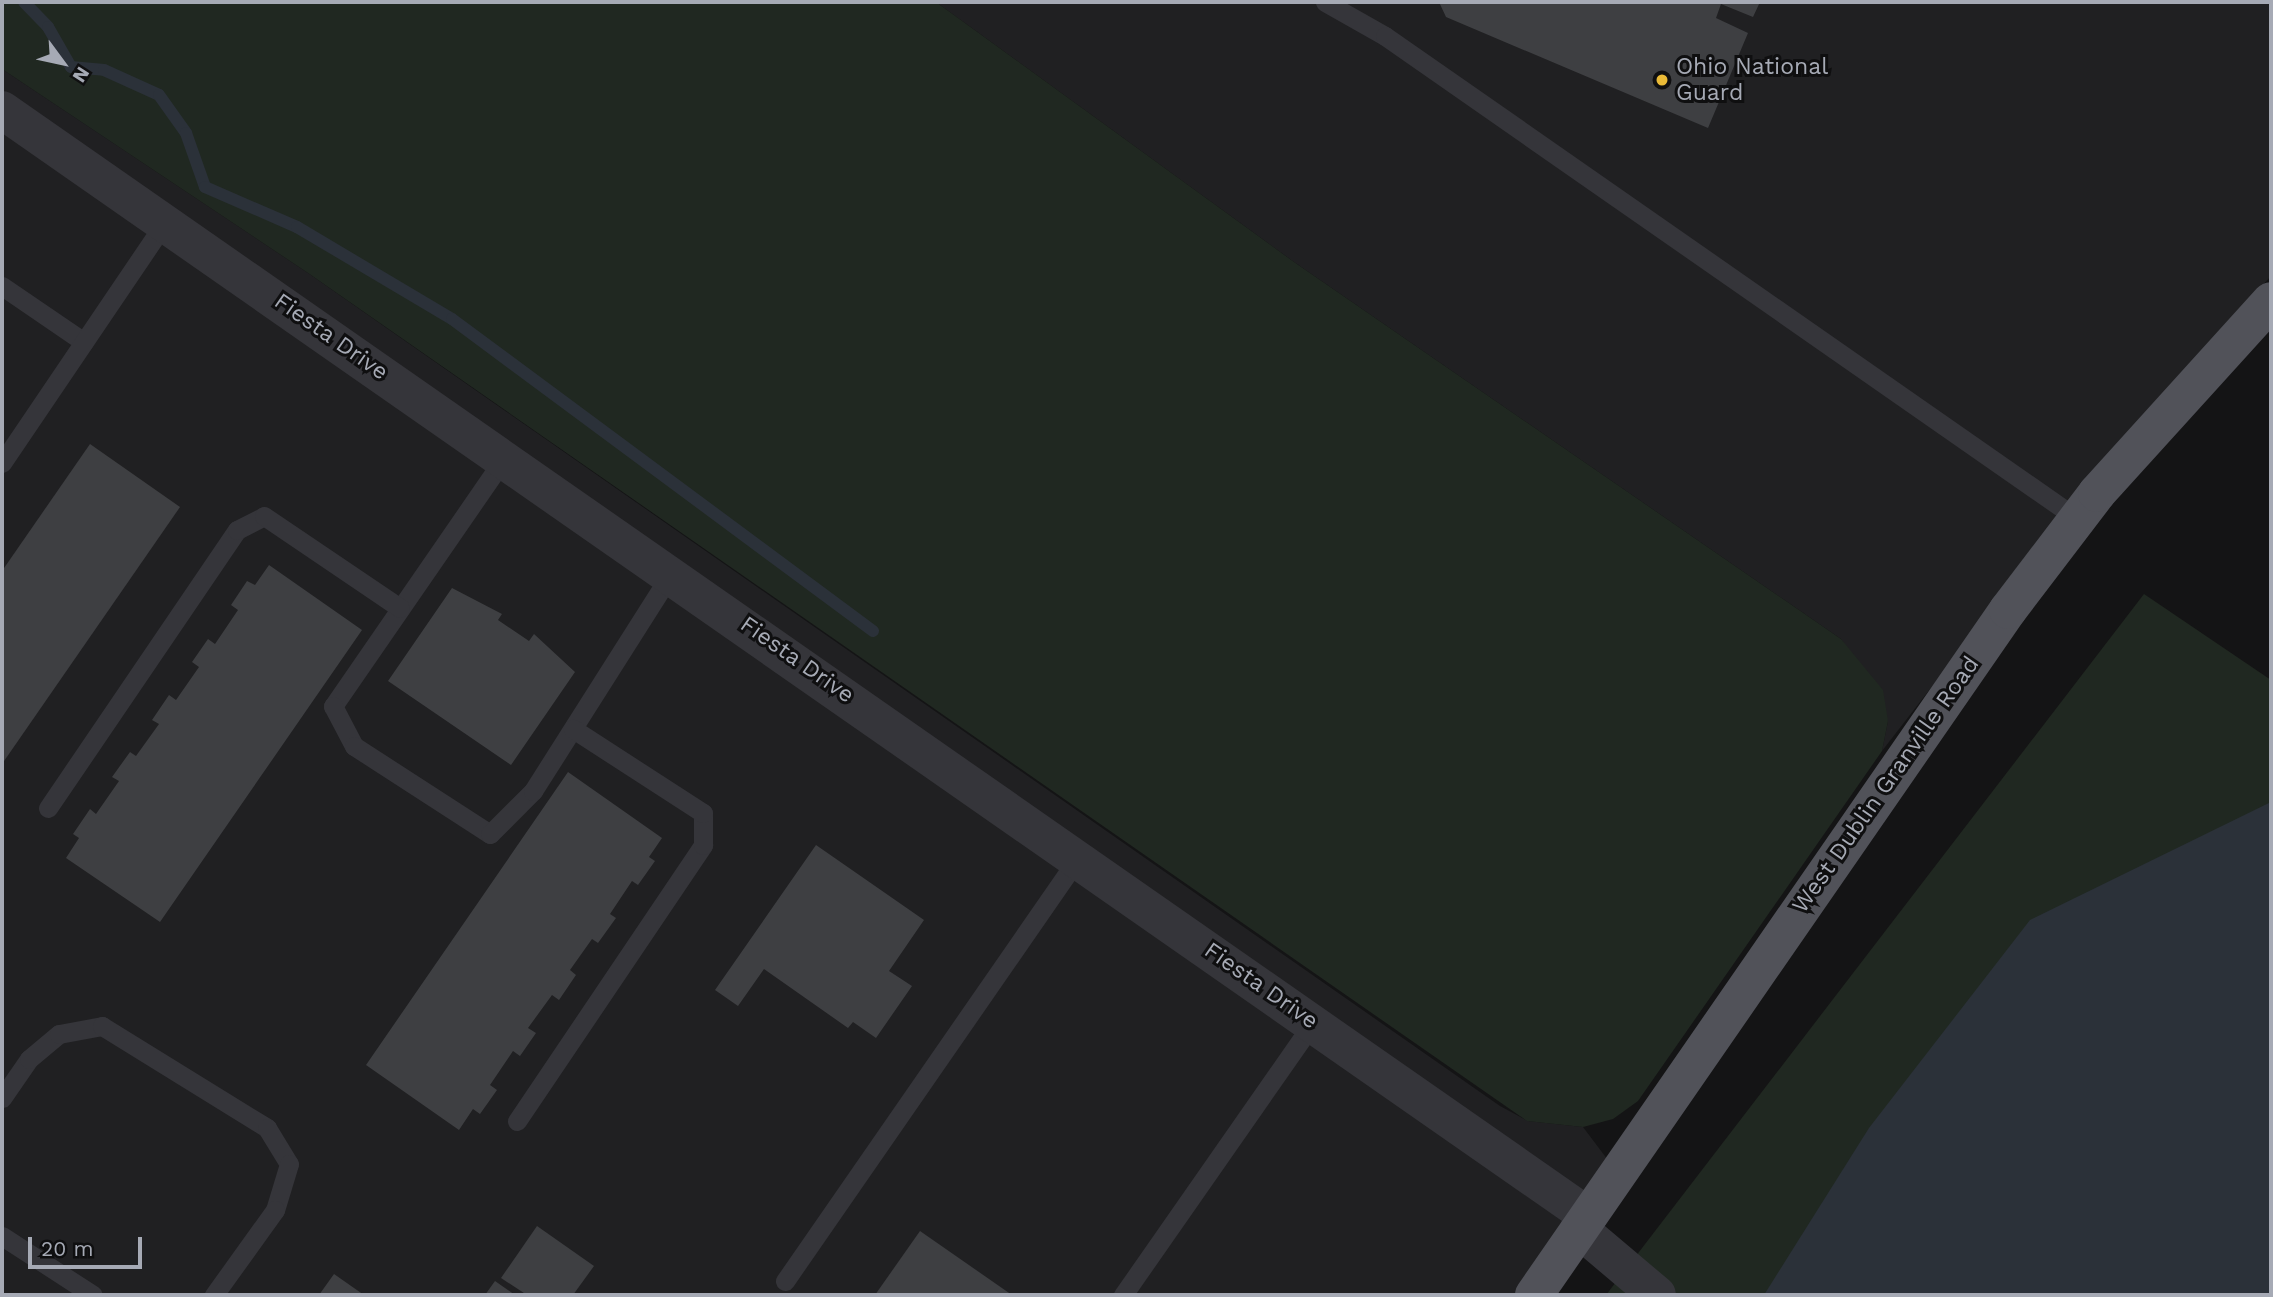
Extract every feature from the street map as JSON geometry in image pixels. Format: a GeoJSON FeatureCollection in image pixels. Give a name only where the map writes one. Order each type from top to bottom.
{"type":"FeatureCollection","features":[{"type":"Feature","properties":{"kind":"main road","name":"West Dublin Granville Road"},"geometry":{"type":"LineString","coordinates":[[1534,1295],[1899,763],[2078,519],[2271,301]]}},
{"type":"Feature","properties":{"kind":"street","name":"Fiesta Drive"},"geometry":{"type":"LineString","coordinates":[[2,110],[672,572],[1313,1023],[1583,1222],[1657,1295]]}},
{"type":"Feature","properties":{"kind":"lane"},"geometry":{"type":"LineString","coordinates":[[1325,2],[1385,36],[2078,519]]}},
{"type":"Feature","properties":{"kind":"lane"},"geometry":{"type":"LineString","coordinates":[[2,463],[165,222]]}},
{"type":"Feature","properties":{"kind":"lane"},"geometry":{"type":"LineString","coordinates":[[2,286],[84,342]]}},
{"type":"Feature","properties":{"kind":"lane"},"geometry":{"type":"LineString","coordinates":[[505,457],[333,706],[354,746],[490,834],[533,791],[672,572]]}},
{"type":"Feature","properties":{"kind":"lane"},"geometry":{"type":"LineString","coordinates":[[48,808],[237,530],[264,516],[400,608]]}},
{"type":"Feature","properties":{"kind":"lane"},"geometry":{"type":"LineString","coordinates":[[517,1121],[704,845],[703,813],[573,729]]}},
{"type":"Feature","properties":{"kind":"lane"},"geometry":{"type":"LineString","coordinates":[[785,1281],[1078,858]]}},
{"type":"Feature","properties":{"kind":"lane"},"geometry":{"type":"LineString","coordinates":[[1123,1295],[1313,1023]]}},
{"type":"Feature","properties":{"kind":"lane"},"geometry":{"type":"LineString","coordinates":[[2,1098],[29,1059],[59,1034],[102,1026],[267,1128],[289,1164],[275,1210],[214,1295]]}},
{"type":"Feature","properties":{"kind":"lane"},"geometry":{"type":"LineString","coordinates":[[2,1236],[93,1295]]}},
{"type":"Feature","properties":{"kind":"shaded area"},"geometry":{"type":"Polygon","coordinates":[[[2,2],[936,2],[1294,262],[1841,639],[1883,690],[1888,721],[1882,751],[1638,1101],[1613,1119],[1583,1127],[1527,1121],[308,273],[2,69],[2,2]]]}},
{"type":"Feature","properties":{"kind":"shaded area"},"geometry":{"type":"Polygon","coordinates":[[[936,2],[2271,2],[2271,276],[2139,419],[1882,751],[1888,721],[1841,639],[1294,262],[936,2]]]}},
{"type":"Feature","properties":{"kind":"shaded area"},"geometry":{"type":"Polygon","coordinates":[[[2,69],[308,273],[1500,1106],[1528,1121],[1583,1127],[1623,1180],[1544,1295],[2,1295],[2,69]]]}},
{"type":"Feature","properties":{"kind":"shaded area"},"geometry":{"type":"Polygon","coordinates":[[[2144,594],[2271,680],[2271,1295],[1606,1295],[2144,594]]]}},
{"type":"Feature","properties":{"kind":"shaded area"},"geometry":{"type":"Polygon","coordinates":[[[2271,802],[2270,1295],[1764,1295],[1869,1128],[2030,920],[2271,802]]]}},
{"type":"Feature","properties":{"kind":"building","name":"Ohio National Guard"},"geometry":{"type":"Polygon","coordinates":[[[1439,2],[1760,2],[1753,17],[1721,4],[1716,18],[1748,33],[1708,128],[1446,17],[1439,2]]]}},
{"type":"Feature","properties":{"kind":"building"},"geometry":{"type":"Polygon","coordinates":[[[90,444],[180,507],[2,764],[2,571],[90,444]]]}},
{"type":"Feature","properties":{"kind":"building"},"geometry":{"type":"Polygon","coordinates":[[[269,565],[362,630],[160,922],[66,858],[79,838],[73,834],[90,809],[96,814],[119,781],[112,777],[130,752],[136,756],[159,724],[152,720],[169,695],[176,700],[199,667],[192,662],[208,639],[215,644],[238,610],[231,605],[247,581],[255,585],[269,565]]]}},
{"type":"Feature","properties":{"kind":"building"},"geometry":{"type":"Polygon","coordinates":[[[452,588],[502,614],[498,620],[529,641],[534,634],[575,672],[511,765],[388,681],[452,588]]]}},
{"type":"Feature","properties":{"kind":"building"},"geometry":{"type":"Polygon","coordinates":[[[568,772],[662,838],[649,857],[655,861],[638,885],[632,881],[610,914],[616,918],[598,943],[592,939],[570,970],[576,975],[559,1000],[552,995],[528,1028],[536,1033],[520,1056],[513,1051],[490,1085],[497,1090],[480,1114],[473,1109],[459,1130],[366,1065],[568,772]]]}},
{"type":"Feature","properties":{"kind":"building"},"geometry":{"type":"Polygon","coordinates":[[[816,845],[924,920],[889,971],[912,986],[876,1038],[853,1022],[848,1028],[764,969],[738,1006],[715,990],[816,845]]]}},
{"type":"Feature","properties":{"kind":"building"},"geometry":{"type":"Polygon","coordinates":[[[537,1226],[594,1266],[573,1295],[527,1295],[501,1278],[537,1226]]]}},
{"type":"Feature","properties":{"kind":"building"},"geometry":{"type":"Polygon","coordinates":[[[920,1231],[1012,1295],[875,1295],[920,1231]]]}},
{"type":"Feature","properties":{"kind":"building"},"geometry":{"type":"Polygon","coordinates":[[[334,1274],[364,1295],[319,1295],[334,1274]]]}},
{"type":"Feature","properties":{"kind":"building"},"geometry":{"type":"Polygon","coordinates":[[[495,1281],[515,1295],[485,1295],[495,1281]]]}},
{"type":"Feature","properties":{"kind":"waterway"},"geometry":{"type":"LineString","coordinates":[[24,2],[48,27],[71,67],[104,70],[159,95],[186,133],[205,187],[297,227],[452,319],[873,631]]}},
{"type":"Feature","properties":{"kind":"place","name":"Ohio National Guard"},"geometry":{"type":"Point","coordinates":[1662,80]}}]}
